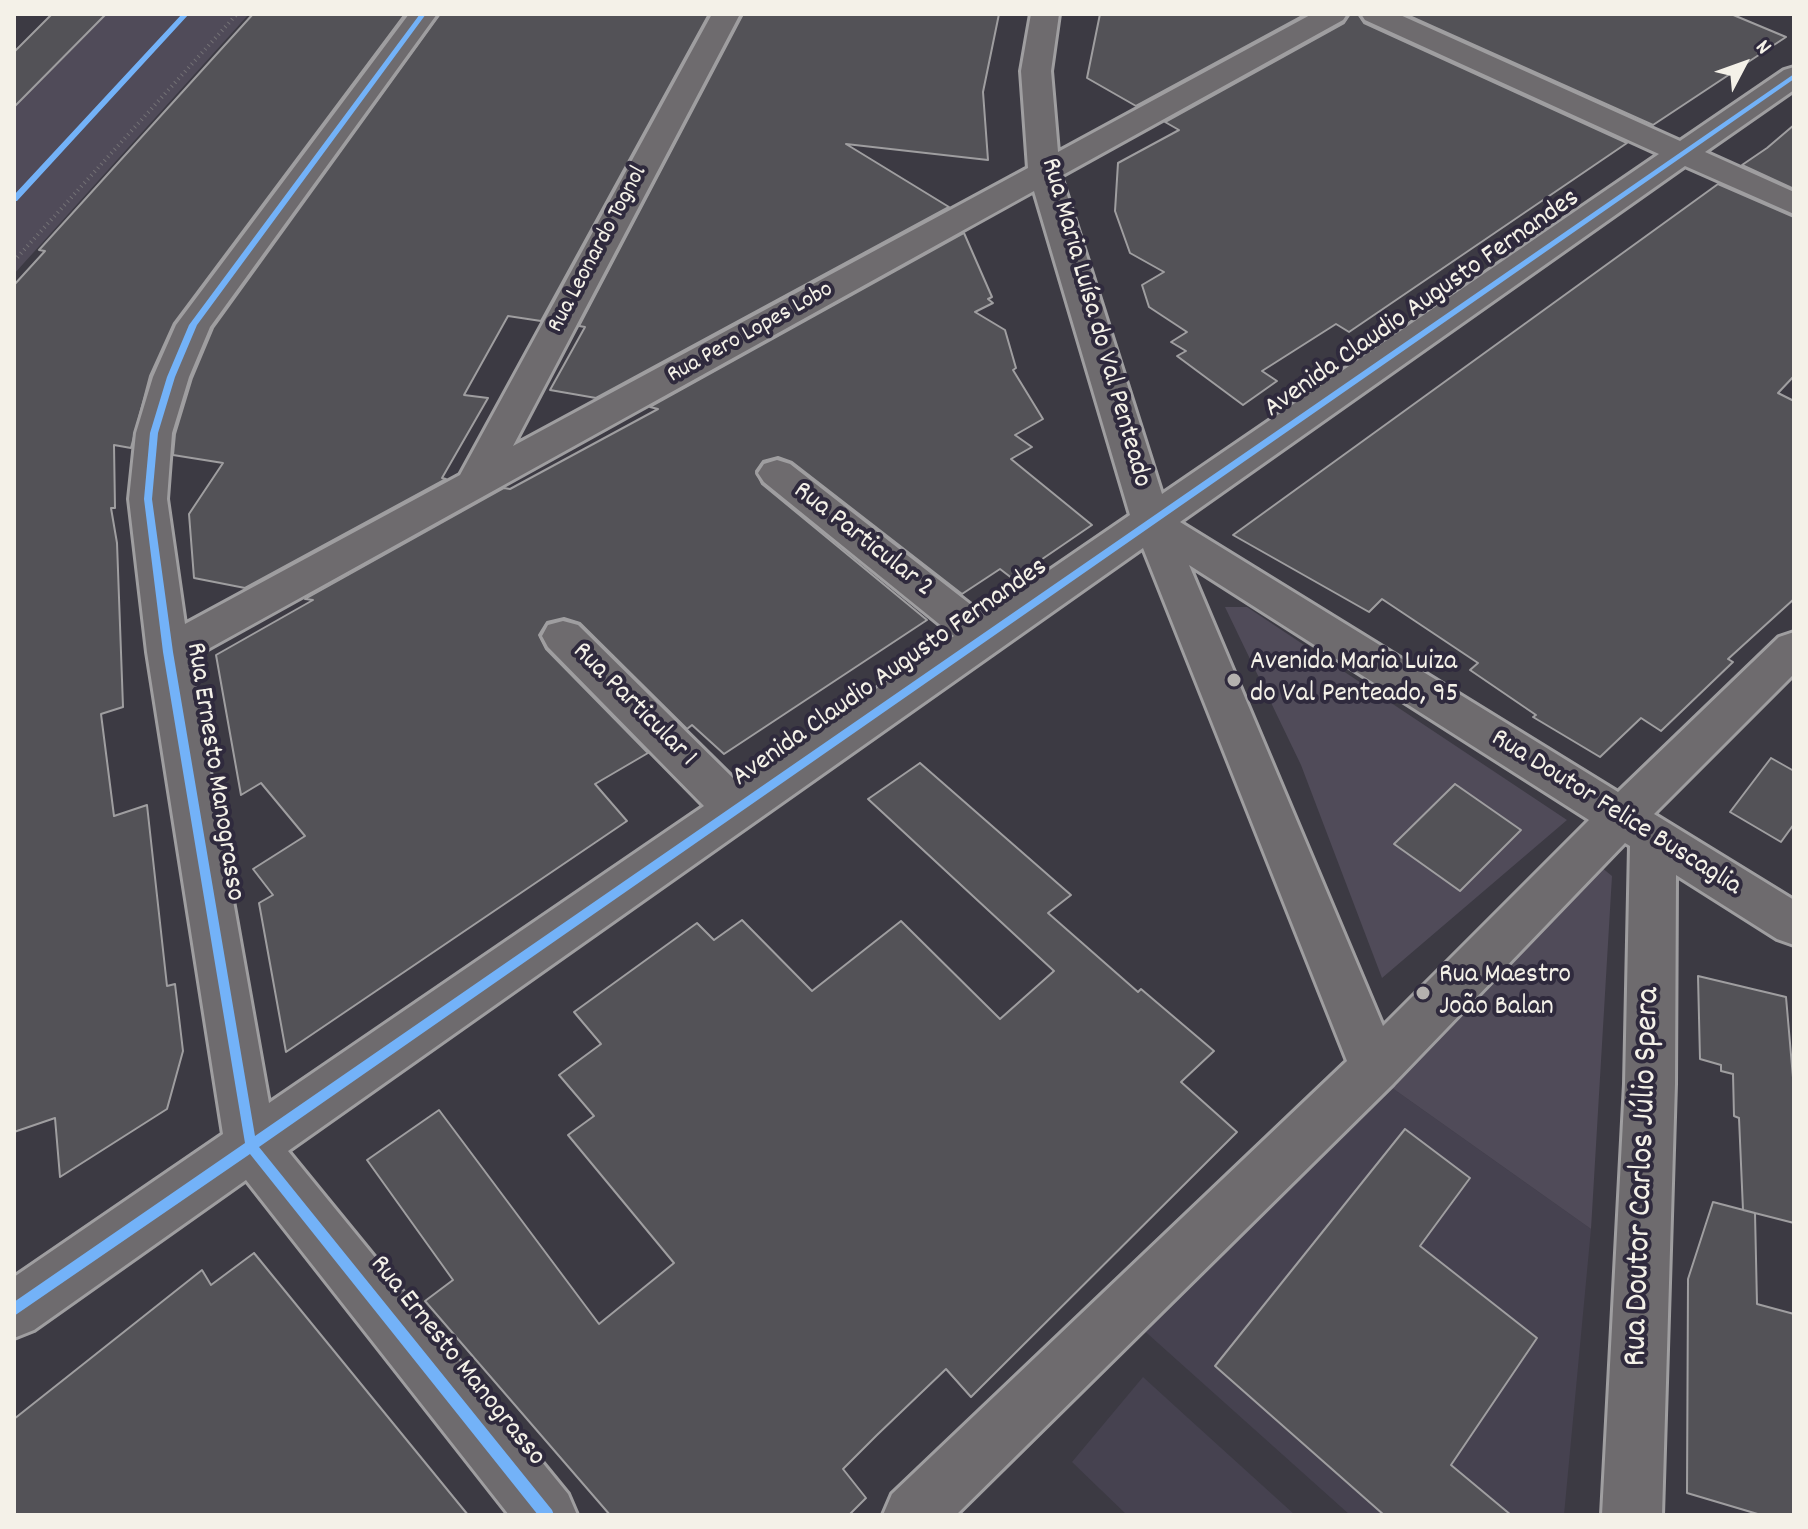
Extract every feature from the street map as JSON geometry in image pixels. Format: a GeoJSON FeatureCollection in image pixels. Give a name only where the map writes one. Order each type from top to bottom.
{"type":"FeatureCollection","features":[{"type":"Feature","properties":{"kind":"street","name":"Rua Ernesto Manograsso"},"geometry":{"type":"LineString","coordinates":[[423,14],[193,325],[171,377],[154,433],[148,499],[168,652],[251,1146],[547,1515]]}},
{"type":"Feature","properties":{"kind":"street","name":"Rua Leonardo Tognol"},"geometry":{"type":"LineString","coordinates":[[473,486],[726,14]]}},
{"type":"Feature","properties":{"kind":"street","name":"Rua Maria Luísa do Val Penteado"},"geometry":{"type":"LineString","coordinates":[[1045,14],[1036,71],[1044,173],[1152,523],[1375,1068]]}},
{"type":"Feature","properties":{"kind":"street","name":"Rua Pero Lopes Lobo"},"geometry":{"type":"LineString","coordinates":[[168,652],[1333,14]]}},
{"type":"Feature","properties":{"kind":"street"},"geometry":{"type":"LineString","coordinates":[[1375,14],[1680,155],[1794,204]]}},
{"type":"Feature","properties":{"kind":"street","name":"Avenida Claudio Augusto Fernandes"},"geometry":{"type":"LineString","coordinates":[[14,1310],[1794,76]]}},
{"type":"Feature","properties":{"kind":"street","name":"Rua Particular 2"},"geometry":{"type":"LineString","coordinates":[[777,473],[985,638]]}},
{"type":"Feature","properties":{"kind":"street","name":"Rua Doutor Felice Buscaglia"},"geometry":{"type":"LineString","coordinates":[[1152,523],[1794,925]]}},
{"type":"Feature","properties":{"kind":"street","name":"Rua Particular 1"},"geometry":{"type":"LineString","coordinates":[[563,636],[737,810]]}},
{"type":"Feature","properties":{"kind":"street"},"geometry":{"type":"LineString","coordinates":[[913,1515],[1375,1068],[1637,829],[1794,648]]}},
{"type":"Feature","properties":{"kind":"street","name":"Rua Doutor Carlos Júlio Spera"},"geometry":{"type":"LineString","coordinates":[[1632,1515],[1650,1084],[1637,829]]}},
{"type":"Feature","properties":{"kind":"path"},"geometry":{"type":"LineString","coordinates":[[14,261],[237,14]]}},
{"type":"Feature","properties":{"kind":"shaded area"},"geometry":{"type":"Polygon","coordinates":[[[107,14],[249,14],[14,274],[14,106],[107,14]]]}},
{"type":"Feature","properties":{"kind":"shaded area"},"geometry":{"type":"Polygon","coordinates":[[[1225,607],[1247,607],[1567,820],[1382,978],[1301,765],[1225,607]]]}},
{"type":"Feature","properties":{"kind":"shaded area"},"geometry":{"type":"Polygon","coordinates":[[[1601,867],[1612,876],[1591,1229],[1388,1085],[1601,867]]]}},
{"type":"Feature","properties":{"kind":"shaded area"},"geometry":{"type":"Polygon","coordinates":[[[1388,1085],[1591,1229],[1564,1515],[1350,1515],[1139,1326],[1388,1085]]]}},
{"type":"Feature","properties":{"kind":"shaded area"},"geometry":{"type":"Polygon","coordinates":[[[1143,1377],[1295,1515],[1127,1515],[1072,1462],[1143,1377]]]}},
{"type":"Feature","properties":{"kind":"building"},"geometry":{"type":"Polygon","coordinates":[[[52,14],[106,14],[14,107],[14,52],[52,14]]]}},
{"type":"Feature","properties":{"kind":"building"},"geometry":{"type":"Polygon","coordinates":[[[253,14],[405,14],[174,323],[150,376],[131,448],[114,445],[115,508],[111,508],[117,543],[123,707],[101,714],[114,816],[147,805],[167,986],[175,984],[183,1051],[167,1109],[60,1177],[55,1118],[14,1132],[14,285],[45,251],[39,250],[253,14]]]}},
{"type":"Feature","properties":{"kind":"building"},"geometry":{"type":"Polygon","coordinates":[[[440,14],[709,14],[541,321],[508,316],[464,395],[488,398],[442,478],[446,479],[245,588],[194,578],[189,514],[223,463],[173,455],[175,434],[192,378],[213,328],[440,14]]]}},
{"type":"Feature","properties":{"kind":"building"},"geometry":{"type":"Polygon","coordinates":[[[743,14],[999,14],[983,92],[988,160],[846,144],[949,207],[596,398],[550,390],[585,327],[579,326],[743,14]]]}},
{"type":"Feature","properties":{"kind":"building"},"geometry":{"type":"Polygon","coordinates":[[[1100,14],[1306,14],[1136,106],[1087,78],[1100,14]]]}},
{"type":"Feature","properties":{"kind":"building"},"geometry":{"type":"Polygon","coordinates":[[[1350,14],[1358,14],[1364,23],[1627,143],[1349,332],[1336,324],[1262,371],[1277,381],[1243,405],[1177,356],[1186,351],[1171,342],[1187,332],[1149,307],[1142,285],[1164,272],[1130,253],[1115,211],[1118,163],[1179,130],[1165,122],[1344,23],[1350,14]]]}},
{"type":"Feature","properties":{"kind":"building"},"geometry":{"type":"Polygon","coordinates":[[[1405,14],[1731,14],[1786,37],[1653,125],[1405,14]]]}},
{"type":"Feature","properties":{"kind":"building"},"geometry":{"type":"Polygon","coordinates":[[[1794,125],[1794,189],[1742,165],[1767,148],[1794,125]]]}},
{"type":"Feature","properties":{"kind":"building"},"geometry":{"type":"Polygon","coordinates":[[[1718,184],[1794,217],[1794,376],[1778,393],[1794,401],[1794,599],[1728,659],[1733,662],[1661,731],[1641,718],[1600,757],[1533,717],[1536,715],[1470,670],[1478,663],[1382,599],[1369,612],[1233,535],[1718,184]]]}},
{"type":"Feature","properties":{"kind":"building"},"geometry":{"type":"Polygon","coordinates":[[[964,233],[992,297],[988,299],[993,303],[975,312],[1005,330],[1016,368],[1013,370],[1043,419],[1015,435],[1032,447],[1011,459],[1092,525],[1013,579],[1000,569],[962,594],[792,462],[778,457],[763,461],[756,471],[762,484],[927,620],[724,754],[692,725],[687,729],[580,623],[564,618],[547,622],[539,635],[546,649],[648,753],[595,784],[627,821],[286,1052],[259,903],[273,895],[253,869],[305,836],[261,783],[241,795],[216,655],[313,600],[305,599],[504,488],[510,489],[658,409],[650,407],[964,233]]]}},
{"type":"Feature","properties":{"kind":"building"},"geometry":{"type":"Polygon","coordinates":[[[1771,758],[1794,771],[1794,824],[1781,842],[1730,812],[1771,758]]]}},
{"type":"Feature","properties":{"kind":"building"},"geometry":{"type":"Polygon","coordinates":[[[920,763],[1071,895],[1048,913],[1138,992],[1141,989],[1214,1051],[1181,1082],[1237,1132],[971,1397],[946,1369],[877,1435],[843,1469],[866,1498],[849,1515],[610,1515],[425,1301],[453,1280],[367,1160],[439,1110],[599,1324],[674,1263],[568,1135],[594,1116],[559,1075],[601,1044],[574,1012],[697,923],[714,940],[742,920],[812,991],[901,921],[1000,1019],[1054,971],[868,799],[920,763]]]}},
{"type":"Feature","properties":{"kind":"building"},"geometry":{"type":"Polygon","coordinates":[[[1455,784],[1521,830],[1460,891],[1394,844],[1455,784]]]}},
{"type":"Feature","properties":{"kind":"building"},"geometry":{"type":"Polygon","coordinates":[[[1698,976],[1786,997],[1794,1089],[1794,1223],[1743,1210],[1739,1118],[1734,1116],[1733,1074],[1721,1071],[1721,1065],[1700,1059],[1698,976]]]}},
{"type":"Feature","properties":{"kind":"building"},"geometry":{"type":"Polygon","coordinates":[[[1405,1129],[1470,1178],[1420,1246],[1537,1338],[1451,1465],[1511,1515],[1384,1515],[1215,1366],[1405,1129]]]}},
{"type":"Feature","properties":{"kind":"building"},"geometry":{"type":"Polygon","coordinates":[[[1713,1202],[1755,1213],[1757,1304],[1794,1314],[1794,1515],[1761,1515],[1687,1493],[1688,1279],[1713,1202]]]}},
{"type":"Feature","properties":{"kind":"building"},"geometry":{"type":"Polygon","coordinates":[[[254,1253],[468,1515],[14,1515],[14,1419],[202,1270],[211,1285],[254,1253]]]}},
{"type":"Feature","properties":{"kind":"cycle path"},"geometry":{"type":"LineString","coordinates":[[14,199],[186,14]]}},
{"type":"Feature","properties":{"kind":"cycle path"},"geometry":{"type":"LineString","coordinates":[[423,14],[193,325],[171,377],[154,433],[148,499],[168,652],[251,1146],[547,1515]]}},
{"type":"Feature","properties":{"kind":"cycle path"},"geometry":{"type":"LineString","coordinates":[[14,1310],[1794,76]]}},
{"type":"Feature","properties":{"kind":"place","name":"Avenida Maria Luiza do Val Penteado, 95"},"geometry":{"type":"Point","coordinates":[1234,680]}},
{"type":"Feature","properties":{"kind":"place","name":"Rua Maestro João Balan"},"geometry":{"type":"Point","coordinates":[1423,993]}}]}
